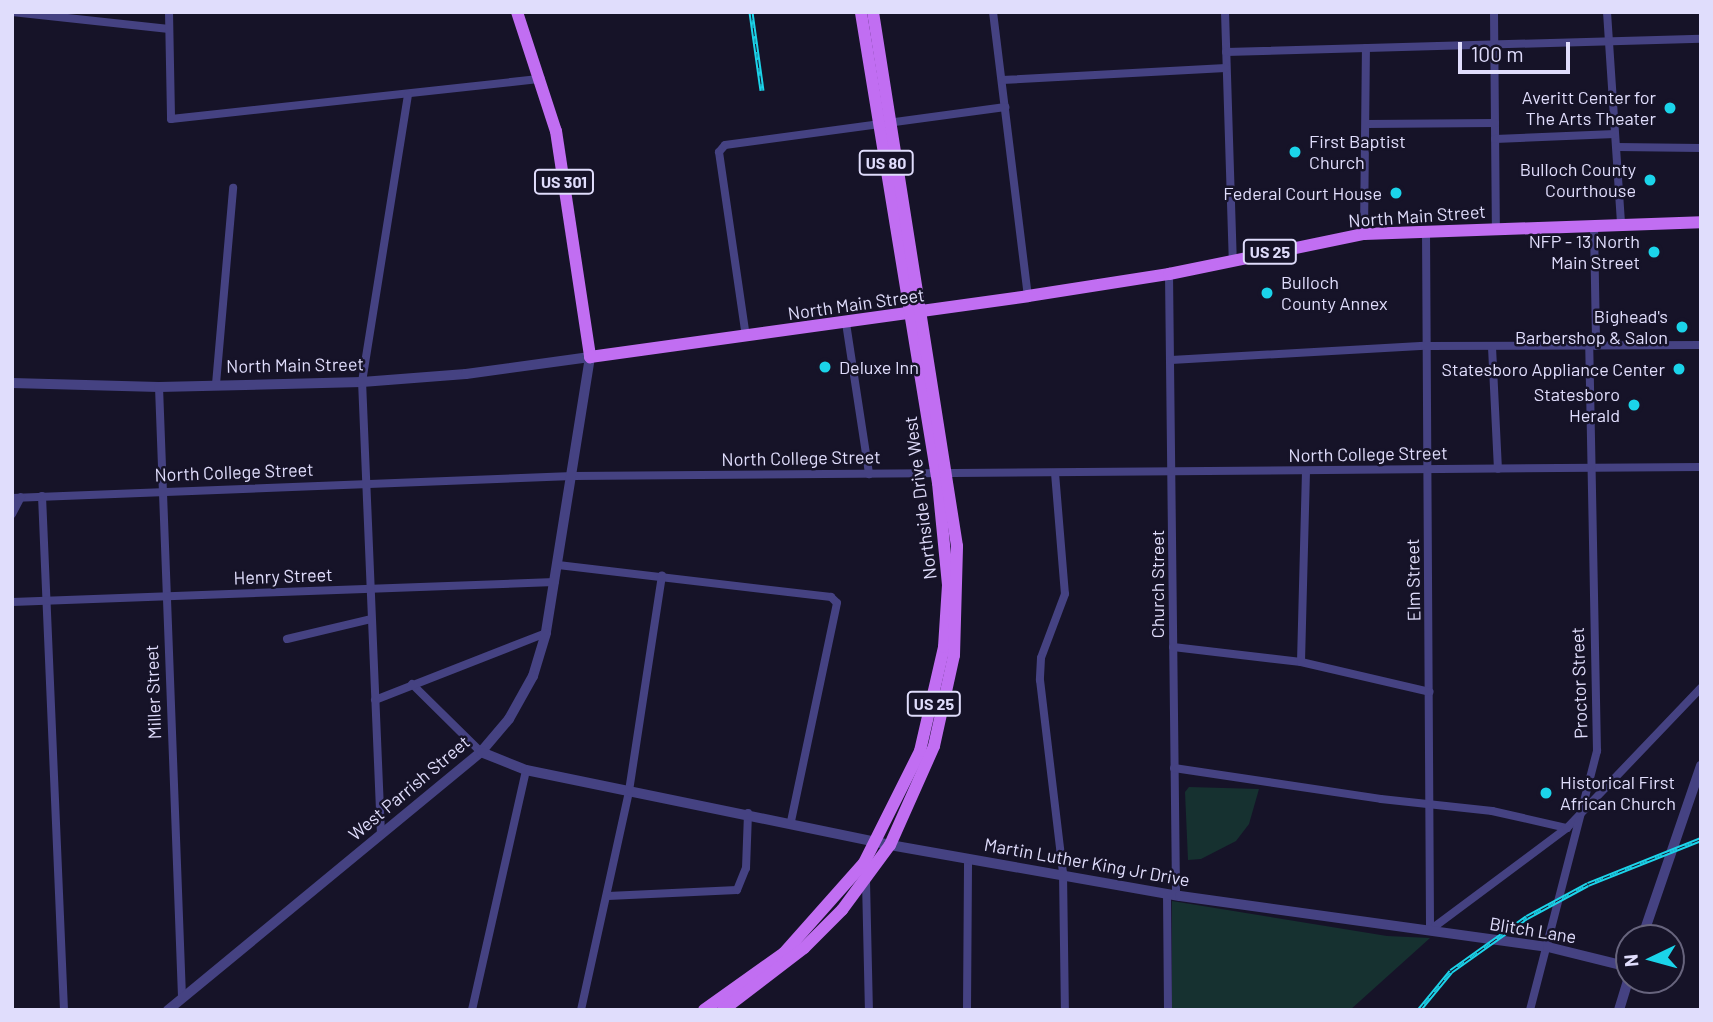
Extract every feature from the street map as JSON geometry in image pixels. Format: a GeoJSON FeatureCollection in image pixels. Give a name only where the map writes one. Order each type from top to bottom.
{"type":"FeatureCollection","features":[{"type":"Feature","properties":{"kind":"main road","name":"US 301"},"geometry":{"type":"LineString","coordinates":[[517,12],[541,79],[558,145],[590,357]]}},
{"type":"Feature","properties":{"kind":"main road","name":"US 80"},"geometry":{"type":"LineString","coordinates":[[861,12],[885,124],[917,313]]}},
{"type":"Feature","properties":{"kind":"main road","name":"US 80"},"geometry":{"type":"LineString","coordinates":[[873,12],[885,124]]}},
{"type":"Feature","properties":{"kind":"main road","name":"North Main Street"},"geometry":{"type":"LineString","coordinates":[[590,357],[917,313],[1169,274],[1364,234],[1701,222]]}},
{"type":"Feature","properties":{"kind":"main road","name":"Northside Drive West"},"geometry":{"type":"LineString","coordinates":[[723,1010],[804,948],[866,881],[890,845],[934,746],[954,655],[959,595],[917,313]]}},
{"type":"Feature","properties":{"kind":"main road","name":"Northside Drive West"},"geometry":{"type":"LineString","coordinates":[[704,1010],[784,953],[849,883],[876,842],[920,751],[944,647],[948,586],[942,472]]}},
{"type":"Feature","properties":{"kind":"street"},"geometry":{"type":"LineString","coordinates":[[12,12],[169,29]]}},
{"type":"Feature","properties":{"kind":"street"},"geometry":{"type":"LineString","coordinates":[[169,12],[171,119],[203,118],[541,79]]}},
{"type":"Feature","properties":{"kind":"street"},"geometry":{"type":"LineString","coordinates":[[993,12],[1028,296]]}},
{"type":"Feature","properties":{"kind":"street"},"geometry":{"type":"LineString","coordinates":[[1224,12],[1233,261]]}},
{"type":"Feature","properties":{"kind":"street"},"geometry":{"type":"LineString","coordinates":[[1494,12],[1496,229]]}},
{"type":"Feature","properties":{"kind":"street"},"geometry":{"type":"LineString","coordinates":[[1607,12],[1621,225]]}},
{"type":"Feature","properties":{"kind":"street"},"geometry":{"type":"LineString","coordinates":[[1226,52],[1609,43],[1701,38]]}},
{"type":"Feature","properties":{"kind":"street"},"geometry":{"type":"LineString","coordinates":[[1364,234],[1366,48]]}},
{"type":"Feature","properties":{"kind":"street"},"geometry":{"type":"LineString","coordinates":[[1002,80],[1226,68]]}},
{"type":"Feature","properties":{"kind":"street"},"geometry":{"type":"LineString","coordinates":[[381,834],[362,382],[408,95]]}},
{"type":"Feature","properties":{"kind":"street"},"geometry":{"type":"LineString","coordinates":[[746,337],[719,152],[725,145],[1005,107]]}},
{"type":"Feature","properties":{"kind":"street"},"geometry":{"type":"LineString","coordinates":[[1366,124],[1495,123]]}},
{"type":"Feature","properties":{"kind":"street"},"geometry":{"type":"LineString","coordinates":[[1495,139],[1615,134]]}},
{"type":"Feature","properties":{"kind":"street"},"geometry":{"type":"LineString","coordinates":[[1617,148],[1701,148]]}},
{"type":"Feature","properties":{"kind":"street"},"geometry":{"type":"LineString","coordinates":[[216,384],[233,188]]}},
{"type":"Feature","properties":{"kind":"street","name":"Proctor Street"},"geometry":{"type":"LineString","coordinates":[[1530,1010],[1583,813],[1599,719],[1591,609],[1590,468],[1594,226]]}},
{"type":"Feature","properties":{"kind":"street","name":"Elm Street"},"geometry":{"type":"LineString","coordinates":[[1426,230],[1430,930]]}},
{"type":"Feature","properties":{"kind":"street","name":"Church Street"},"geometry":{"type":"LineString","coordinates":[[1168,1010],[1174,768],[1169,274]]}},
{"type":"Feature","properties":{"kind":"street"},"geometry":{"type":"LineString","coordinates":[[846,323],[869,474]]}},
{"type":"Feature","properties":{"kind":"street"},"geometry":{"type":"LineString","coordinates":[[1171,360],[1425,346],[1701,345]]}},
{"type":"Feature","properties":{"kind":"street"},"geometry":{"type":"LineString","coordinates":[[1492,347],[1498,469]]}},
{"type":"Feature","properties":{"kind":"street","name":"North Main Street"},"geometry":{"type":"LineString","coordinates":[[12,383],[159,387],[362,382],[466,374],[590,357]]}},
{"type":"Feature","properties":{"kind":"street","name":"West Parrish Street"},"geometry":{"type":"LineString","coordinates":[[168,1010],[481,752],[520,701],[546,633],[590,357]]}},
{"type":"Feature","properties":{"kind":"street","name":"Miller Street"},"geometry":{"type":"LineString","coordinates":[[159,387],[160,490],[182,996]]}},
{"type":"Feature","properties":{"kind":"street","name":"North College Street"},"geometry":{"type":"LineString","coordinates":[[17,498],[160,490],[573,476],[1701,467]]}},
{"type":"Feature","properties":{"kind":"street"},"geometry":{"type":"LineString","coordinates":[[1301,662],[1306,471]]}},
{"type":"Feature","properties":{"kind":"street"},"geometry":{"type":"LineString","coordinates":[[1055,472],[1065,594],[1041,658],[1040,680],[1063,873],[1065,1010]]}},
{"type":"Feature","properties":{"kind":"street"},"geometry":{"type":"LineString","coordinates":[[42,496],[44,601],[64,1010]]}},
{"type":"Feature","properties":{"kind":"street"},"geometry":{"type":"LineString","coordinates":[[12,514],[17,498]]}},
{"type":"Feature","properties":{"kind":"street"},"geometry":{"type":"LineString","coordinates":[[558,565],[831,597],[837,603],[792,821]]}},
{"type":"Feature","properties":{"kind":"street"},"geometry":{"type":"LineString","coordinates":[[581,1010],[608,897],[629,791],[662,576]]}},
{"type":"Feature","properties":{"kind":"street","name":"Henry Street"},"geometry":{"type":"LineString","coordinates":[[12,602],[555,582]]}},
{"type":"Feature","properties":{"kind":"street"},"geometry":{"type":"LineString","coordinates":[[287,639],[371,619]]}},
{"type":"Feature","properties":{"kind":"street"},"geometry":{"type":"LineString","coordinates":[[374,700],[546,633]]}},
{"type":"Feature","properties":{"kind":"street"},"geometry":{"type":"LineString","coordinates":[[1173,647],[1301,662],[1430,692]]}},
{"type":"Feature","properties":{"kind":"street","name":"Martin Luther King Jr Drive"},"geometry":{"type":"LineString","coordinates":[[412,684],[481,752],[526,770],[792,821],[876,842],[968,859],[1400,930],[1430,930]]}},
{"type":"Feature","properties":{"kind":"street"},"geometry":{"type":"LineString","coordinates":[[1430,930],[1567,828],[1701,688]]}},
{"type":"Feature","properties":{"kind":"street"},"geometry":{"type":"LineString","coordinates":[[1647,924],[1701,765]]}},
{"type":"Feature","properties":{"kind":"street"},"geometry":{"type":"LineString","coordinates":[[1174,768],[1430,805],[1492,811],[1567,828]]}},
{"type":"Feature","properties":{"kind":"street"},"geometry":{"type":"LineString","coordinates":[[472,1010],[526,770]]}},
{"type":"Feature","properties":{"kind":"street"},"geometry":{"type":"LineString","coordinates":[[608,897],[737,890],[746,868],[748,813]]}},
{"type":"Feature","properties":{"kind":"street"},"geometry":{"type":"LineString","coordinates":[[967,1010],[968,859]]}},
{"type":"Feature","properties":{"kind":"street"},"geometry":{"type":"LineString","coordinates":[[866,881],[869,1010]]}},
{"type":"Feature","properties":{"kind":"street","name":"Blitch Lane"},"geometry":{"type":"LineString","coordinates":[[1430,930],[1548,947],[1615,964]]}},
{"type":"Feature","properties":{"kind":"green space"},"geometry":{"type":"Polygon","coordinates":[[[1189,787],[1259,789],[1249,824],[1236,841],[1201,859],[1188,860],[1185,792],[1189,787]]]}},
{"type":"Feature","properties":{"kind":"green space"},"geometry":{"type":"Polygon","coordinates":[[[1172,901],[1387,936],[1430,938],[1350,1010],[1172,1010],[1172,901]]]}},
{"type":"Feature","properties":{"kind":"railway"},"geometry":{"type":"LineString","coordinates":[[751,12],[762,90]]}},
{"type":"Feature","properties":{"kind":"railway"},"geometry":{"type":"LineString","coordinates":[[1419,1010],[1451,971],[1527,917],[1588,884],[1701,839]]}},
{"type":"Feature","properties":{"kind":"place","name":"Averitt Center for The Arts Theater"},"geometry":{"type":"Point","coordinates":[1670,108]}},
{"type":"Feature","properties":{"kind":"place","name":"First Baptist Church"},"geometry":{"type":"Point","coordinates":[1295,152]}},
{"type":"Feature","properties":{"kind":"place","name":"Bulloch County Courthouse"},"geometry":{"type":"Point","coordinates":[1650,180]}},
{"type":"Feature","properties":{"kind":"place","name":"Federal Court House"},"geometry":{"type":"Point","coordinates":[1396,193]}},
{"type":"Feature","properties":{"kind":"place","name":"NFP - 13 North Main Street"},"geometry":{"type":"Point","coordinates":[1654,252]}},
{"type":"Feature","properties":{"kind":"place","name":"Bulloch County Annex"},"geometry":{"type":"Point","coordinates":[1267,293]}},
{"type":"Feature","properties":{"kind":"place","name":"Bighead's Barbershop & Salon"},"geometry":{"type":"Point","coordinates":[1682,327]}},
{"type":"Feature","properties":{"kind":"place","name":"Deluxe Inn"},"geometry":{"type":"Point","coordinates":[825,367]}},
{"type":"Feature","properties":{"kind":"place","name":"Statesboro Appliance Center"},"geometry":{"type":"Point","coordinates":[1679,369]}},
{"type":"Feature","properties":{"kind":"place","name":"Statesboro Herald"},"geometry":{"type":"Point","coordinates":[1634,405]}},
{"type":"Feature","properties":{"kind":"place","name":"Historical First African Church"},"geometry":{"type":"Point","coordinates":[1546,793]}}]}
